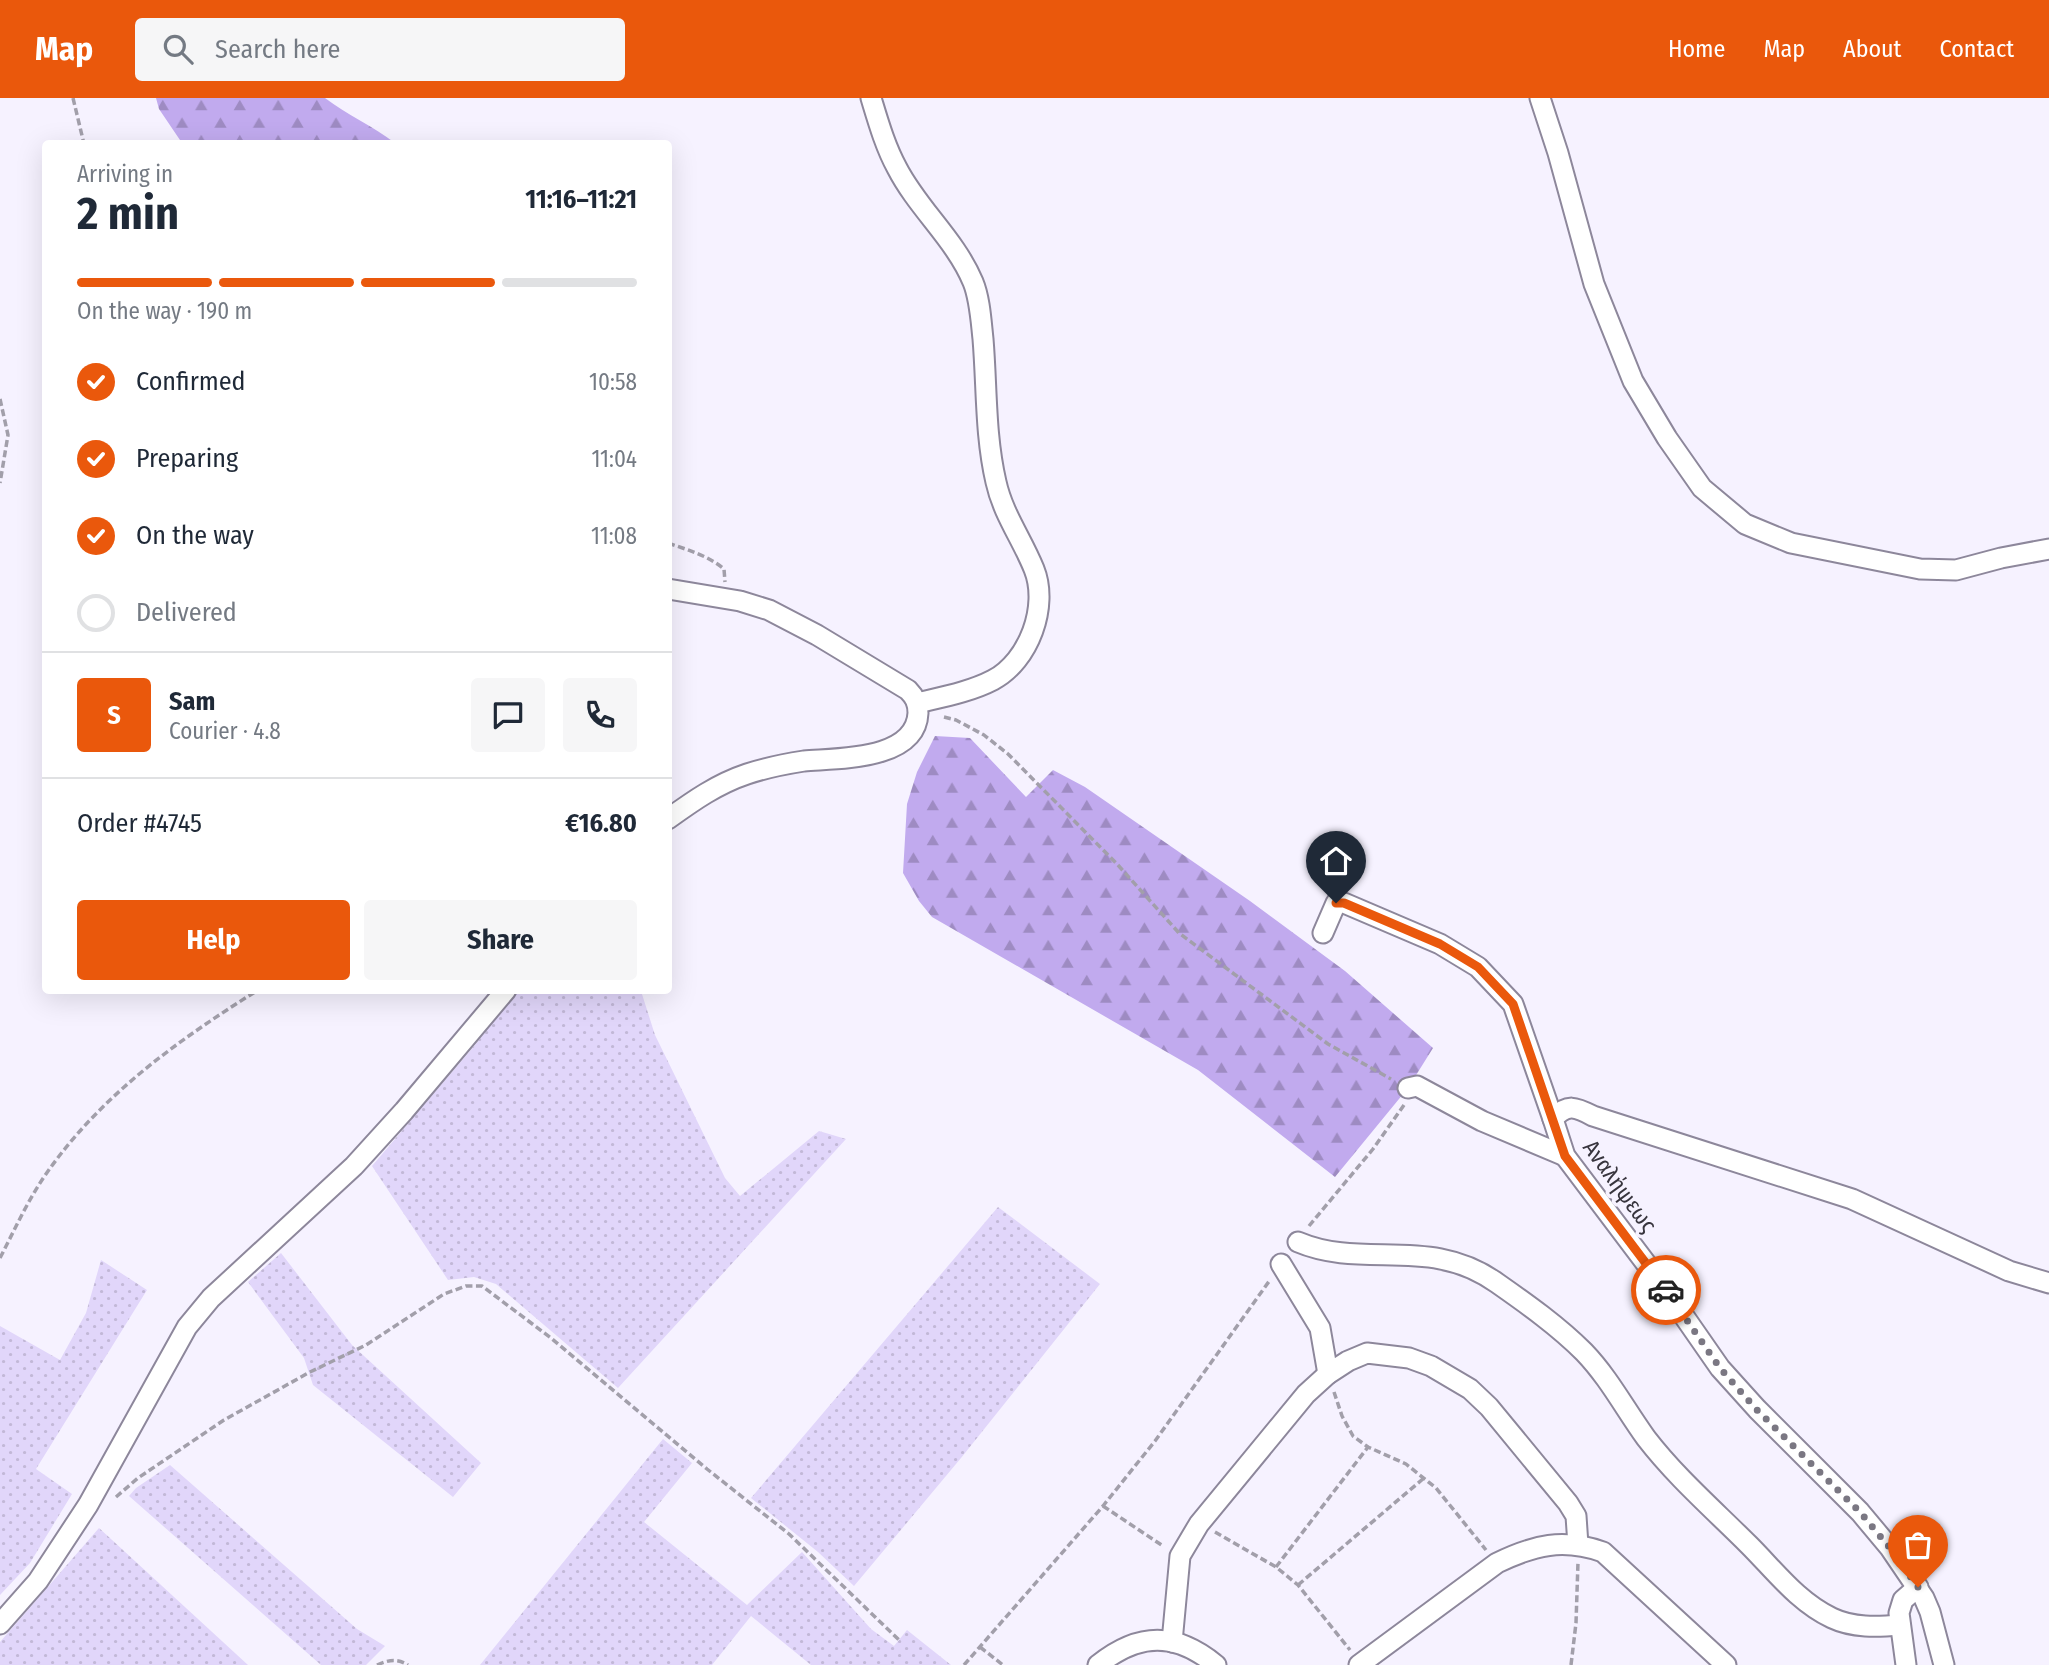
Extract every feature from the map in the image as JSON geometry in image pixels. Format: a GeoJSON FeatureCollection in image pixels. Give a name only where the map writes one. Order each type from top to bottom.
{"type":"FeatureCollection","features":[{"type":"Feature","properties":{"kind":"street"},"geometry":{"type":"LineString","coordinates":[[871,98],[897,167],[922,205],[954,245],[974,284],[981,316],[989,446],[996,483],[1006,514],[1035,571],[1040,602],[1035,625],[1026,645],[1018,658],[1001,675],[978,687],[918,707]]}},
{"type":"Feature","properties":{"kind":"street"},"geometry":{"type":"LineString","coordinates":[[1540,98],[1594,284],[1633,381],[1667,438],[1702,488],[1745,524],[1791,543],[1920,569],[1956,570],[2049,549]]}},
{"type":"Feature","properties":{"kind":"street"},"geometry":{"type":"LineString","coordinates":[[672,590],[721,597],[769,610],[817,635],[908,690],[914,696],[918,707],[915,725],[906,737],[880,752],[855,758],[785,764],[748,774],[718,785],[672,817]]}},
{"type":"Feature","properties":{"kind":"street"},"geometry":{"type":"LineString","coordinates":[[1323,933],[1336,903],[1344,903],[1440,944],[1478,967],[1513,1004],[1553,1119]]}},
{"type":"Feature","properties":{"kind":"street"},"geometry":{"type":"LineString","coordinates":[[0,1624],[38,1581],[88,1505],[187,1327],[211,1298],[354,1166],[421,1092],[503,994]]}},
{"type":"Feature","properties":{"kind":"street"},"geometry":{"type":"LineString","coordinates":[[1412,1087],[1482,1121],[1565,1156]]}},
{"type":"Feature","properties":{"kind":"street","name":"Αναλήψεως"},"geometry":{"type":"LineString","coordinates":[[1944,1665],[1930,1612],[1918,1587],[1860,1512],[1756,1409],[1720,1368],[1663,1286],[1565,1156],[1553,1119],[1561,1110],[1576,1108],[1593,1116],[1852,1199],[2009,1271],[2049,1283]]}},
{"type":"Feature","properties":{"kind":"street"},"geometry":{"type":"LineString","coordinates":[[1298,1242],[1319,1251],[1447,1259],[1469,1266],[1495,1282],[1552,1323],[1583,1351],[1605,1376],[1664,1460],[1789,1587],[1822,1613],[1840,1622],[1870,1627],[1900,1625]]}},
{"type":"Feature","properties":{"kind":"street"},"geometry":{"type":"LineString","coordinates":[[1282,1264],[1320,1328],[1328,1374]]}},
{"type":"Feature","properties":{"kind":"street"},"geometry":{"type":"LineString","coordinates":[[1172,1642],[1180,1556],[1199,1524],[1306,1394],[1328,1374],[1367,1353],[1385,1354],[1431,1366],[1470,1389],[1489,1407],[1568,1503],[1576,1516],[1578,1545]]}},
{"type":"Feature","properties":{"kind":"street"},"geometry":{"type":"LineString","coordinates":[[1360,1664],[1497,1563],[1522,1550],[1540,1546],[1578,1545],[1603,1552],[1726,1665]]}},
{"type":"Feature","properties":{"kind":"street"},"geometry":{"type":"LineString","coordinates":[[1906,1665],[1900,1625],[1903,1600],[1918,1587]]}},
{"type":"Feature","properties":{"kind":"street"},"geometry":{"type":"LineString","coordinates":[[1098,1665],[1119,1650],[1134,1644],[1162,1640],[1198,1651],[1216,1665]]}},
{"type":"Feature","properties":{"kind":"path"},"geometry":{"type":"LineString","coordinates":[[73,98],[83,140]]}},
{"type":"Feature","properties":{"kind":"path"},"geometry":{"type":"LineString","coordinates":[[0,399],[8,435],[0,483]]}},
{"type":"Feature","properties":{"kind":"path"},"geometry":{"type":"LineString","coordinates":[[672,544],[705,556],[724,569],[726,576],[721,597]]}},
{"type":"Feature","properties":{"kind":"path"},"geometry":{"type":"LineString","coordinates":[[918,707],[956,720],[984,735],[1008,754],[1116,864],[1179,933],[1317,1037],[1412,1087],[1373,1149],[1315,1217],[1298,1242]]}},
{"type":"Feature","properties":{"kind":"path"},"geometry":{"type":"LineString","coordinates":[[0,1258],[46,1174],[96,1113],[148,1065],[252,994]]}},
{"type":"Feature","properties":{"kind":"path"},"geometry":{"type":"LineString","coordinates":[[964,1665],[1103,1506],[1155,1441],[1282,1264]]}},
{"type":"Feature","properties":{"kind":"path"},"geometry":{"type":"LineString","coordinates":[[88,1505],[104,1506],[138,1478],[224,1420],[310,1372],[366,1345],[444,1294],[466,1286],[482,1286],[551,1338],[789,1534],[899,1640]]}},
{"type":"Feature","properties":{"kind":"path"},"geometry":{"type":"LineString","coordinates":[[1328,1374],[1342,1416],[1353,1436],[1368,1447],[1406,1464],[1436,1488],[1497,1563]]}},
{"type":"Feature","properties":{"kind":"path"},"geometry":{"type":"LineString","coordinates":[[1276,1567],[1368,1447]]}},
{"type":"Feature","properties":{"kind":"path"},"geometry":{"type":"LineString","coordinates":[[1298,1585],[1424,1478]]}},
{"type":"Feature","properties":{"kind":"path"},"geometry":{"type":"LineString","coordinates":[[1103,1506],[1180,1556]]}},
{"type":"Feature","properties":{"kind":"path"},"geometry":{"type":"LineString","coordinates":[[1199,1524],[1276,1567],[1298,1585],[1360,1664]]}},
{"type":"Feature","properties":{"kind":"path"},"geometry":{"type":"LineString","coordinates":[[1572,1665],[1578,1545]]}},
{"type":"Feature","properties":{"kind":"path"},"geometry":{"type":"LineString","coordinates":[[980,1647],[1003,1665]]}},
{"type":"Feature","properties":{"kind":"path"},"geometry":{"type":"LineString","coordinates":[[377,1665],[388,1660],[403,1661],[408,1665]]}},
{"type":"Feature","properties":{"kind":"shaded area"},"geometry":{"type":"Polygon","coordinates":[[[516,994],[642,994],[655,1035],[725,1178],[740,1196],[819,1131],[846,1139],[618,1388],[496,1284],[474,1277],[448,1280],[372,1166],[516,994]]]}},
{"type":"Feature","properties":{"kind":"shaded area"},"geometry":{"type":"Polygon","coordinates":[[[998,1207],[1100,1284],[961,1458],[854,1586],[818,1552],[751,1498],[998,1207]]]}},
{"type":"Feature","properties":{"kind":"shaded area"},"geometry":{"type":"Polygon","coordinates":[[[281,1253],[352,1345],[481,1463],[453,1497],[313,1385],[304,1358],[248,1282],[281,1253]]]}},
{"type":"Feature","properties":{"kind":"shaded area"},"geometry":{"type":"Polygon","coordinates":[[[101,1260],[147,1290],[36,1469],[72,1494],[30,1563],[0,1595],[0,1326],[60,1360],[86,1313],[101,1260]]]}},
{"type":"Feature","properties":{"kind":"shaded area"},"geometry":{"type":"Polygon","coordinates":[[[663,1439],[692,1463],[644,1522],[747,1605],[802,1552],[871,1629],[894,1646],[907,1630],[951,1665],[811,1665],[751,1616],[712,1665],[480,1665],[663,1439]]]}},
{"type":"Feature","properties":{"kind":"shaded area"},"geometry":{"type":"Polygon","coordinates":[[[170,1465],[357,1629],[385,1646],[366,1665],[321,1665],[129,1496],[136,1488],[170,1465]]]}},
{"type":"Feature","properties":{"kind":"shaded area"},"geometry":{"type":"Polygon","coordinates":[[[99,1528],[248,1665],[0,1665],[0,1642],[99,1528]]]}},
{"type":"Feature","properties":{"kind":"green space"},"geometry":{"type":"Polygon","coordinates":[[[156,98],[325,98],[391,140],[180,140],[159,109],[156,98]]]}},
{"type":"Feature","properties":{"kind":"green space"},"geometry":{"type":"Polygon","coordinates":[[[935,736],[970,738],[1026,797],[1053,770],[1085,787],[1250,901],[1345,971],[1433,1048],[1408,1088],[1335,1177],[1198,1070],[932,917],[903,873],[907,804],[917,772],[935,736]]]}},
{"type":"Feature","properties":{"kind":"way so far"},"geometry":{"type":"LineString","coordinates":[[1666,1290],[1720,1368],[1756,1409],[1860,1512],[1918,1587]]}},
{"type":"Feature","properties":{"kind":"route"},"geometry":{"type":"LineString","coordinates":[[1336,903],[1344,903],[1440,944],[1478,967],[1513,1004],[1565,1156],[1666,1290]]}}]}
